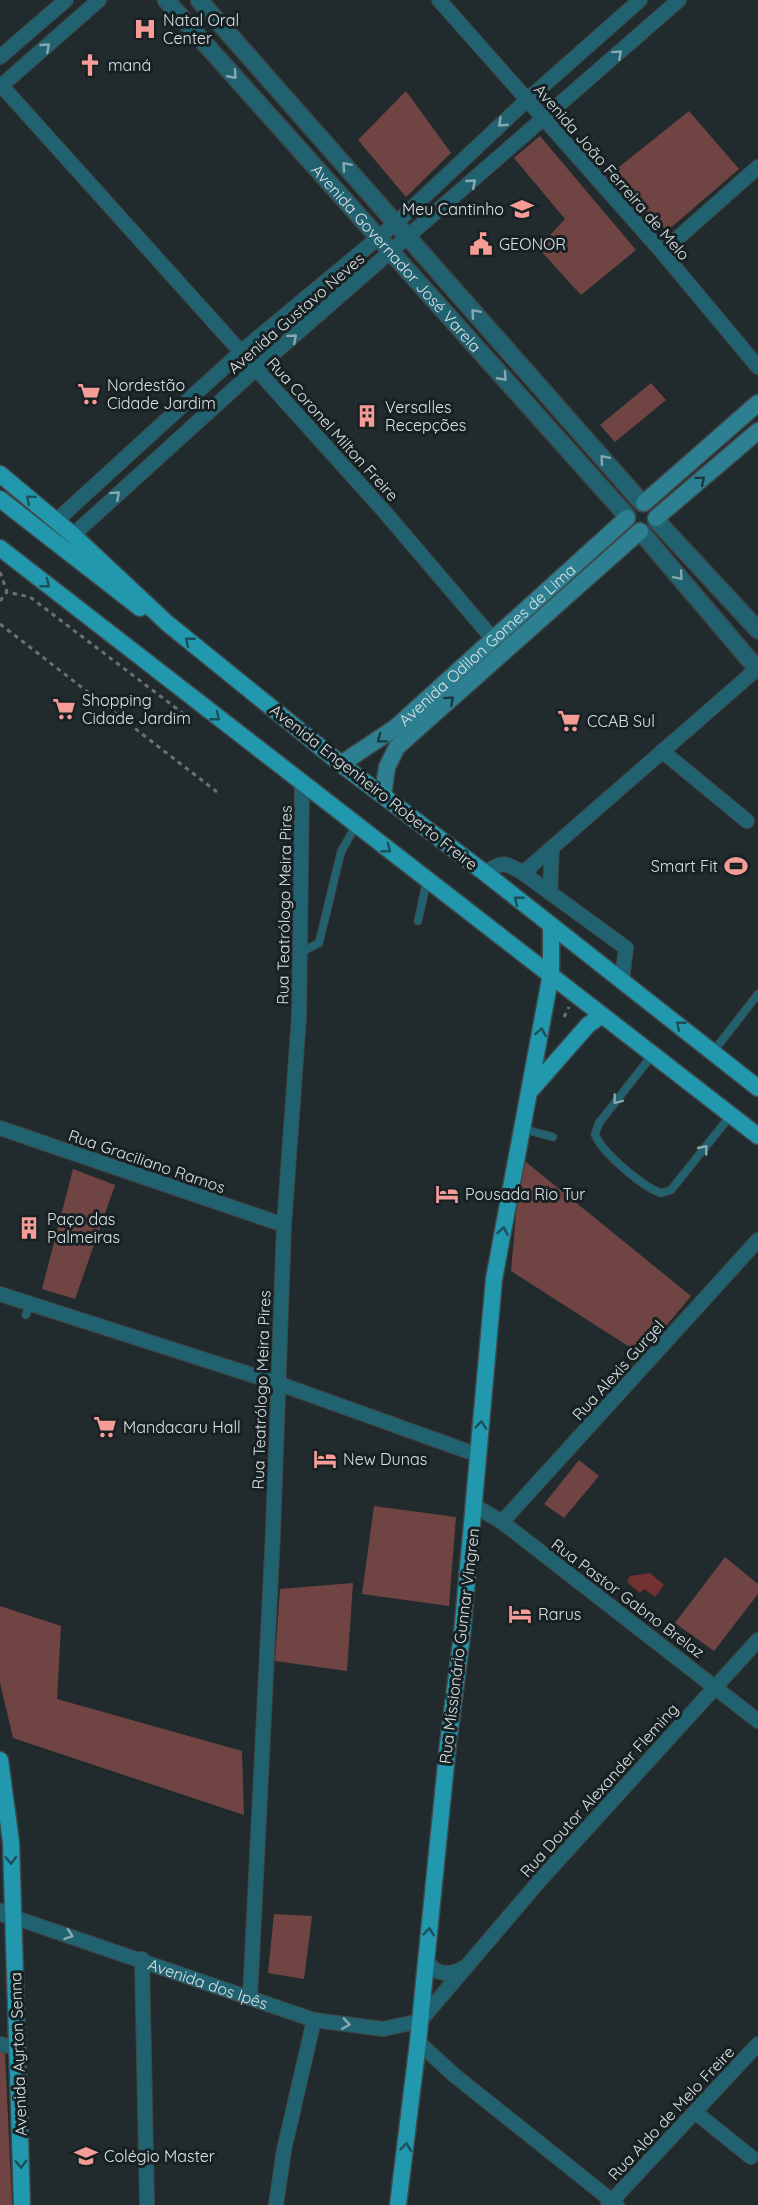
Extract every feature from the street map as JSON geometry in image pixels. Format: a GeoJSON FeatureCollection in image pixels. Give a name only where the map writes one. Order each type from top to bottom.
{"type":"FeatureCollection","features":[{"type":"Feature","properties":{"kind":"main road"},"geometry":{"type":"LineString","coordinates":[[758,403],[643,503],[632,506],[627,517],[631,527],[641,532],[651,528],[656,519],[758,431]]}},
{"type":"Feature","properties":{"kind":"main road","name":"Avenida Engenheiro Roberto Freire"},"geometry":{"type":"LineString","coordinates":[[0,474],[73,535],[167,623],[341,764],[485,873],[758,1088]]}},
{"type":"Feature","properties":{"kind":"main road"},"geometry":{"type":"LineString","coordinates":[[0,499],[125,599],[167,623]]}},
{"type":"Feature","properties":{"kind":"main road"},"geometry":{"type":"LineString","coordinates":[[643,503],[653,508],[656,519]]}},
{"type":"Feature","properties":{"kind":"main road","name":"Avenida Odilon Gomes de Lima"},"geometry":{"type":"LineString","coordinates":[[341,764],[395,728],[627,517]]}},
{"type":"Feature","properties":{"kind":"main road","name":"Avenida Odilon Gomes de Lima"},"geometry":{"type":"LineString","coordinates":[[383,795],[387,767],[397,747],[641,532]]}},
{"type":"Feature","properties":{"kind":"main road"},"geometry":{"type":"LineString","coordinates":[[0,548],[758,1136]]}},
{"type":"Feature","properties":{"kind":"main road","name":"Rua Missionário Gunnar Vingren"},"geometry":{"type":"LineString","coordinates":[[398,2205],[427,1961],[475,1506],[494,1279],[551,975],[551,926]]}},
{"type":"Feature","properties":{"kind":"main road","name":"Rua Missionário Gunnar Vingren"},"geometry":{"type":"LineString","coordinates":[[531,1090],[584,1030],[602,1015]]}},
{"type":"Feature","properties":{"kind":"main road","name":"Avenida Ayrton Senna"},"geometry":{"type":"LineString","coordinates":[[0,1760],[10,1830],[7,1914],[17,2048],[22,2205]]}},
{"type":"Feature","properties":{"kind":"street"},"geometry":{"type":"LineString","coordinates":[[0,57],[66,0]]}},
{"type":"Feature","properties":{"kind":"street"},"geometry":{"type":"LineString","coordinates":[[1,85],[99,0]]}},
{"type":"Feature","properties":{"kind":"street","name":"Avenida Governador José Varela"},"geometry":{"type":"LineString","coordinates":[[166,0],[627,517]]}},
{"type":"Feature","properties":{"kind":"street","name":"Avenida Governador José Varela"},"geometry":{"type":"LineString","coordinates":[[199,0],[643,503]]}},
{"type":"Feature","properties":{"kind":"street","name":"Avenida João Ferreira de Melo"},"geometry":{"type":"LineString","coordinates":[[439,0],[662,252],[758,367]]}},
{"type":"Feature","properties":{"kind":"street","name":"Avenida Gustavo Neves"},"geometry":{"type":"LineString","coordinates":[[56,520],[242,351],[396,223],[526,100],[640,0]]}},
{"type":"Feature","properties":{"kind":"street","name":"Avenida Gustavo Neves"},"geometry":{"type":"LineString","coordinates":[[73,535],[257,368],[409,238],[679,0]]}},
{"type":"Feature","properties":{"kind":"street","name":"Rua Coronel Milton Freire"},"geometry":{"type":"LineString","coordinates":[[1,85],[242,351],[493,639]]}},
{"type":"Feature","properties":{"kind":"street"},"geometry":{"type":"LineString","coordinates":[[662,252],[758,167]]}},
{"type":"Feature","properties":{"kind":"street"},"geometry":{"type":"LineString","coordinates":[[147,435],[164,452]]}},
{"type":"Feature","properties":{"kind":"street"},"geometry":{"type":"LineString","coordinates":[[656,519],[758,630]]}},
{"type":"Feature","properties":{"kind":"street"},"geometry":{"type":"LineString","coordinates":[[523,873],[758,669],[641,532]]}},
{"type":"Feature","properties":{"kind":"street"},"geometry":{"type":"LineString","coordinates":[[662,752],[747,820]]}},
{"type":"Feature","properties":{"kind":"street","name":"Rua Teatrólogo Meira Pires"},"geometry":{"type":"LineString","coordinates":[[249,1998],[273,1533],[284,1225],[299,1017],[302,783]]}},
{"type":"Feature","properties":{"kind":"street"},"geometry":{"type":"LineString","coordinates":[[550,893],[552,848]]}},
{"type":"Feature","properties":{"kind":"street"},"geometry":{"type":"LineString","coordinates":[[485,873],[499,863],[507,864],[523,873],[626,948],[622,980]]}},
{"type":"Feature","properties":{"kind":"street","name":"Rua Graciliano Ramos"},"geometry":{"type":"LineString","coordinates":[[0,1128],[284,1225]]}},
{"type":"Feature","properties":{"kind":"street","name":"Rua Alexis Gurgel"},"geometry":{"type":"LineString","coordinates":[[502,1522],[758,1240]]}},
{"type":"Feature","properties":{"kind":"street"},"geometry":{"type":"LineString","coordinates":[[0,1294],[28,1310],[277,1383],[478,1455]]}},
{"type":"Feature","properties":{"kind":"street","name":"Rua Pastor Gabno Brelaz"},"geometry":{"type":"LineString","coordinates":[[475,1506],[502,1522],[758,1720]]}},
{"type":"Feature","properties":{"kind":"street","name":"Rua Doutor Alexander Fleming"},"geometry":{"type":"LineString","coordinates":[[420,2021],[541,1879],[758,1640]]}},
{"type":"Feature","properties":{"kind":"street","name":"Avenida dos Ipês"},"geometry":{"type":"LineString","coordinates":[[7,1914],[314,2020],[383,2029],[420,2021]]}},
{"type":"Feature","properties":{"kind":"street"},"geometry":{"type":"LineString","coordinates":[[142,1959],[147,2205]]}},
{"type":"Feature","properties":{"kind":"street"},"geometry":{"type":"LineString","coordinates":[[427,1961],[432,1969],[443,1973],[456,1972],[467,1965]]}},
{"type":"Feature","properties":{"kind":"street"},"geometry":{"type":"LineString","coordinates":[[276,2205],[286,2139],[314,2020]]}},
{"type":"Feature","properties":{"kind":"street"},"geometry":{"type":"LineString","coordinates":[[418,2042],[454,2075],[612,2204]]}},
{"type":"Feature","properties":{"kind":"street"},"geometry":{"type":"LineString","coordinates":[[0,2044],[17,2048]]}},
{"type":"Feature","properties":{"kind":"street","name":"Rua Aldo de Melo Freire"},"geometry":{"type":"LineString","coordinates":[[612,2204],[758,2044]]}},
{"type":"Feature","properties":{"kind":"street"},"geometry":{"type":"LineString","coordinates":[[694,2112],[751,2157]]}},
{"type":"Feature","properties":{"kind":"lane"},"geometry":{"type":"LineString","coordinates":[[299,954],[319,943],[341,852],[356,825]]}},
{"type":"Feature","properties":{"kind":"lane"},"geometry":{"type":"LineString","coordinates":[[418,921],[427,880]]}},
{"type":"Feature","properties":{"kind":"lane"},"geometry":{"type":"LineString","coordinates":[[713,1052],[758,994]]}},
{"type":"Feature","properties":{"kind":"lane"},"geometry":{"type":"LineString","coordinates":[[653,1054],[599,1123],[595,1134],[599,1145],[648,1186],[661,1193],[671,1190],[731,1115]]}},
{"type":"Feature","properties":{"kind":"lane"},"geometry":{"type":"LineString","coordinates":[[521,1128],[553,1137]]}},
{"type":"Feature","properties":{"kind":"path"},"geometry":{"type":"LineString","coordinates":[[0,572],[7,592]]}},
{"type":"Feature","properties":{"kind":"path"},"geometry":{"type":"LineString","coordinates":[[0,601],[7,592]]}},
{"type":"Feature","properties":{"kind":"path"},"geometry":{"type":"LineString","coordinates":[[7,592],[30,597],[193,721]]}},
{"type":"Feature","properties":{"kind":"path"},"geometry":{"type":"LineString","coordinates":[[0,624],[217,792]]}},
{"type":"Feature","properties":{"kind":"path"},"geometry":{"type":"LineString","coordinates":[[546,1004],[584,1030]]}},
{"type":"Feature","properties":{"kind":"shaded area"},"geometry":{"type":"Polygon","coordinates":[[[406,91],[451,153],[406,197],[358,140],[406,91]]]}},
{"type":"Feature","properties":{"kind":"shaded area"},"geometry":{"type":"Polygon","coordinates":[[[689,111],[739,169],[667,231],[609,175],[689,111]]]}},
{"type":"Feature","properties":{"kind":"shaded area"},"geometry":{"type":"Polygon","coordinates":[[[540,136],[636,250],[581,295],[538,248],[565,219],[514,158],[540,136]]]}},
{"type":"Feature","properties":{"kind":"shaded area"},"geometry":{"type":"Polygon","coordinates":[[[651,383],[666,400],[615,442],[600,425],[651,383]]]}},
{"type":"Feature","properties":{"kind":"shaded area"},"geometry":{"type":"Polygon","coordinates":[[[521,1158],[691,1296],[642,1355],[511,1271],[521,1158]]]}},
{"type":"Feature","properties":{"kind":"shaded area"},"geometry":{"type":"Polygon","coordinates":[[[73,1169],[115,1185],[75,1299],[42,1289],[73,1169]]]}},
{"type":"Feature","properties":{"kind":"shaded area"},"geometry":{"type":"Polygon","coordinates":[[[579,1460],[599,1476],[564,1518],[544,1504],[579,1460]]]}},
{"type":"Feature","properties":{"kind":"shaded area"},"geometry":{"type":"Polygon","coordinates":[[[374,1506],[456,1517],[449,1606],[362,1594],[374,1506]]]}},
{"type":"Feature","properties":{"kind":"shaded area"},"geometry":{"type":"Polygon","coordinates":[[[725,1557],[758,1584],[758,1594],[714,1651],[675,1623],[725,1557]]]}},
{"type":"Feature","properties":{"kind":"shaded area"},"geometry":{"type":"Polygon","coordinates":[[[650,1573],[664,1585],[655,1597],[644,1589],[640,1593],[627,1582],[630,1576],[650,1573]]]}},
{"type":"Feature","properties":{"kind":"shaded area"},"geometry":{"type":"Polygon","coordinates":[[[353,1583],[347,1671],[275,1661],[280,1589],[353,1583]]]}},
{"type":"Feature","properties":{"kind":"shaded area"},"geometry":{"type":"Polygon","coordinates":[[[0,1606],[61,1626],[57,1699],[242,1751],[244,1815],[13,1738],[0,1683],[0,1606]]]}},
{"type":"Feature","properties":{"kind":"shaded area"},"geometry":{"type":"Polygon","coordinates":[[[274,1914],[312,1916],[304,1979],[268,1973],[274,1914]]]}},
{"type":"Feature","properties":{"kind":"shaded area"},"geometry":{"type":"Polygon","coordinates":[[[0,2051],[5,2052],[12,2205],[0,2205],[0,2051]]]}},
{"type":"Feature","properties":{"kind":"place","name":"Natal Oral Center"},"geometry":{"type":"Point","coordinates":[145,29]}},
{"type":"Feature","properties":{"kind":"place","name":"maná"},"geometry":{"type":"Point","coordinates":[90,65]}},
{"type":"Feature","properties":{"kind":"place","name":"Meu Cantinho"},"geometry":{"type":"Point","coordinates":[522,209]}},
{"type":"Feature","properties":{"kind":"place","name":"GEONOR"},"geometry":{"type":"Point","coordinates":[481,244]}},
{"type":"Feature","properties":{"kind":"place","name":"Nordestão Cidade Jardim"},"geometry":{"type":"Point","coordinates":[89,394]}},
{"type":"Feature","properties":{"kind":"place","name":"Versalles Recepções"},"geometry":{"type":"Point","coordinates":[367,416]}},
{"type":"Feature","properties":{"kind":"place","name":"Shopping Cidade Jardim"},"geometry":{"type":"Point","coordinates":[64,709]}},
{"type":"Feature","properties":{"kind":"place","name":"CCAB Sul"},"geometry":{"type":"Point","coordinates":[569,721]}},
{"type":"Feature","properties":{"kind":"place","name":"Smart Fit"},"geometry":{"type":"Point","coordinates":[736,866]}},
{"type":"Feature","properties":{"kind":"place","name":"Pousada Rio Tur"},"geometry":{"type":"Point","coordinates":[447,1194]}},
{"type":"Feature","properties":{"kind":"place","name":"Paço das Palmeiras"},"geometry":{"type":"Point","coordinates":[29,1228]}},
{"type":"Feature","properties":{"kind":"place","name":"Mandacaru Hall"},"geometry":{"type":"Point","coordinates":[105,1427]}},
{"type":"Feature","properties":{"kind":"place","name":"New Dunas"},"geometry":{"type":"Point","coordinates":[325,1459]}},
{"type":"Feature","properties":{"kind":"place","name":"Rarus"},"geometry":{"type":"Point","coordinates":[520,1614]}},
{"type":"Feature","properties":{"kind":"place","name":"Colégio Master"},"geometry":{"type":"Point","coordinates":[86,2156]}}]}
